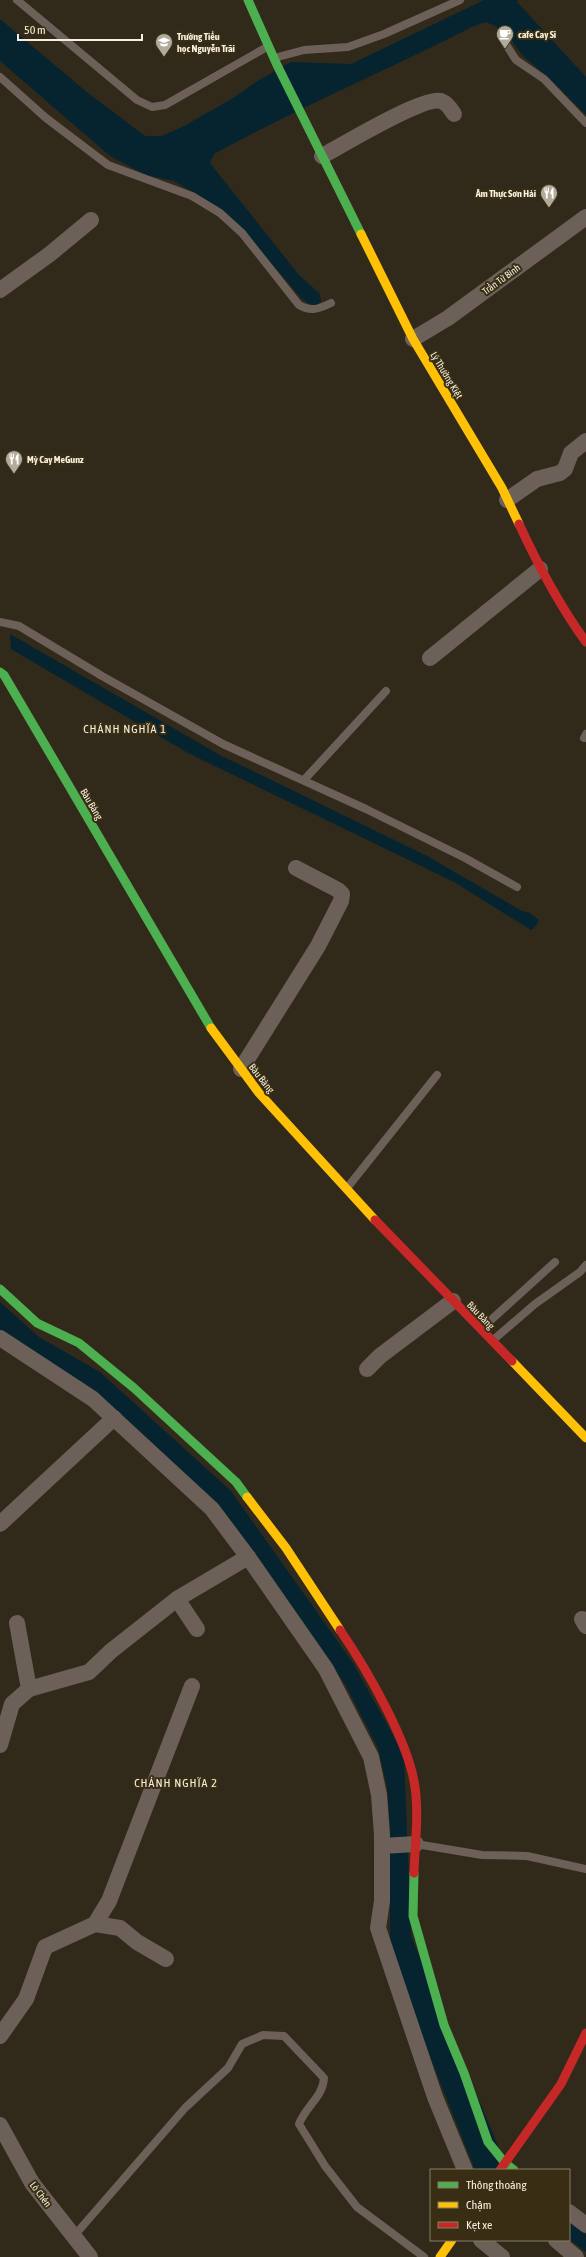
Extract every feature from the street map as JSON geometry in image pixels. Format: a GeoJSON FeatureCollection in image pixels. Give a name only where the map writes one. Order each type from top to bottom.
{"type":"FeatureCollection","features":[{"type":"Feature","properties":{"kind":"street","name":"Lý Thường Kiệt"},"geometry":{"type":"LineString","coordinates":[[248,0],[275,62],[413,339],[507,500],[540,569],[572,623],[586,642]]}},
{"type":"Feature","properties":{"kind":"street"},"geometry":{"type":"LineString","coordinates":[[322,156],[406,110],[434,101],[441,101],[450,107],[454,114]]}},
{"type":"Feature","properties":{"kind":"street","name":"Trần Tử Bình"},"geometry":{"type":"LineString","coordinates":[[413,339],[448,318],[586,217]]}},
{"type":"Feature","properties":{"kind":"street"},"geometry":{"type":"LineString","coordinates":[[0,290],[50,254],[91,220]]}},
{"type":"Feature","properties":{"kind":"street"},"geometry":{"type":"LineString","coordinates":[[507,500],[537,480],[565,470],[571,453],[586,441]]}},
{"type":"Feature","properties":{"kind":"street"},"geometry":{"type":"LineString","coordinates":[[430,658],[540,569]]}},
{"type":"Feature","properties":{"kind":"street","name":"Bàu Bàng"},"geometry":{"type":"LineString","coordinates":[[0,672],[4,675],[208,1024],[259,1093],[346,1189],[586,1438]]}},
{"type":"Feature","properties":{"kind":"street"},"geometry":{"type":"LineString","coordinates":[[241,1069],[318,946],[342,900],[342,894],[338,890],[296,868]]}},
{"type":"Feature","properties":{"kind":"street"},"geometry":{"type":"LineString","coordinates":[[0,1289],[37,1323],[79,1343],[134,1388],[236,1482],[272,1530],[360,1659],[403,1745],[415,1786],[416,1844],[414,1916],[430,1981],[444,2025],[464,2073],[488,2142],[503,2166],[560,2084],[586,2034]]}},
{"type":"Feature","properties":{"kind":"street"},"geometry":{"type":"LineString","coordinates":[[366,1370],[380,1356],[453,1301]]}},
{"type":"Feature","properties":{"kind":"street"},"geometry":{"type":"LineString","coordinates":[[2,1342],[93,1399],[212,1509],[248,1557],[326,1669],[372,1757],[379,1795],[382,1846],[382,1901],[378,1928],[435,2097],[465,2169]]}},
{"type":"Feature","properties":{"kind":"street"},"geometry":{"type":"LineString","coordinates":[[0,1524],[114,1418]]}},
{"type":"Feature","properties":{"kind":"street"},"geometry":{"type":"LineString","coordinates":[[0,1745],[12,1704],[29,1689],[89,1672],[111,1651],[177,1599],[248,1557]]}},
{"type":"Feature","properties":{"kind":"street"},"geometry":{"type":"LineString","coordinates":[[177,1599],[197,1629]]}},
{"type":"Feature","properties":{"kind":"street"},"geometry":{"type":"LineString","coordinates":[[17,1623],[29,1689]]}},
{"type":"Feature","properties":{"kind":"street"},"geometry":{"type":"LineString","coordinates":[[96,1924],[109,1901],[192,1686]]}},
{"type":"Feature","properties":{"kind":"street"},"geometry":{"type":"LineString","coordinates":[[382,1846],[416,1844]]}},
{"type":"Feature","properties":{"kind":"street"},"geometry":{"type":"LineString","coordinates":[[0,2036],[26,1999],[45,1947],[96,1924],[120,1928],[137,1942],[166,1959]]}},
{"type":"Feature","properties":{"kind":"street","name":"Lò Chén"},"geometry":{"type":"LineString","coordinates":[[0,2125],[32,2182],[90,2257]]}},
{"type":"Feature","properties":{"kind":"street"},"geometry":{"type":"LineString","coordinates":[[570,2213],[586,2225]]}},
{"type":"Feature","properties":{"kind":"street"},"geometry":{"type":"LineString","coordinates":[[440,2257],[451,2241]]}},
{"type":"Feature","properties":{"kind":"street"},"geometry":{"type":"LineString","coordinates":[[482,2241],[502,2257]]}},
{"type":"Feature","properties":{"kind":"street"},"geometry":{"type":"LineString","coordinates":[[557,2241],[576,2257]]}},
{"type":"Feature","properties":{"kind":"lane"},"geometry":{"type":"LineString","coordinates":[[17,0],[137,100],[152,107],[165,105],[268,46]]}},
{"type":"Feature","properties":{"kind":"lane"},"geometry":{"type":"LineString","coordinates":[[275,62],[304,50],[348,47],[384,34],[460,0]]}},
{"type":"Feature","properties":{"kind":"lane"},"geometry":{"type":"LineString","coordinates":[[505,43],[516,60],[544,79],[586,123]]}},
{"type":"Feature","properties":{"kind":"lane"},"geometry":{"type":"LineString","coordinates":[[0,77],[46,118],[108,165],[192,196],[220,213],[242,233],[299,305],[306,310],[318,310],[330,303]]}},
{"type":"Feature","properties":{"kind":"lane"},"geometry":{"type":"LineString","coordinates":[[0,622],[19,626],[102,676],[196,727],[223,744],[304,780],[451,851],[517,887]]}},
{"type":"Feature","properties":{"kind":"lane"},"geometry":{"type":"LineString","coordinates":[[304,780],[386,691]]}},
{"type":"Feature","properties":{"kind":"lane"},"geometry":{"type":"LineString","coordinates":[[346,1189],[437,1075]]}},
{"type":"Feature","properties":{"kind":"lane"},"geometry":{"type":"LineString","coordinates":[[481,1330],[555,1262]]}},
{"type":"Feature","properties":{"kind":"lane"},"geometry":{"type":"LineString","coordinates":[[491,1341],[535,1304],[580,1272],[586,1265]]}},
{"type":"Feature","properties":{"kind":"lane"},"geometry":{"type":"LineString","coordinates":[[416,1844],[482,1855],[527,1856],[586,1869]]}},
{"type":"Feature","properties":{"kind":"lane"},"geometry":{"type":"LineString","coordinates":[[74,2236],[185,2108],[228,2068],[242,2044],[263,2035],[284,2036],[324,2078],[323,2090],[303,2113],[299,2124],[325,2166],[357,2207],[424,2257]]}},
{"type":"Feature","properties":{"kind":"water"},"geometry":{"type":"Polygon","coordinates":[[[484,0],[518,0],[517,2],[586,77],[586,115],[550,79],[523,56],[510,38],[495,26],[486,22],[474,26],[311,104],[214,154],[210,163],[299,275],[320,294],[321,301],[317,306],[309,304],[301,298],[238,224],[219,208],[174,181],[146,175],[110,156],[0,61],[0,19],[88,93],[145,136],[162,136],[184,126],[230,100],[259,80],[291,62],[351,64],[484,0]]]}},
{"type":"Feature","properties":{"kind":"water"},"geometry":{"type":"Polygon","coordinates":[[[10,634],[220,755],[427,856],[522,911],[530,913],[539,920],[535,927],[531,930],[454,882],[188,753],[11,649],[10,634]]]}},
{"type":"Feature","properties":{"kind":"water"},"geometry":{"type":"Polygon","coordinates":[[[0,1302],[39,1337],[100,1372],[231,1491],[353,1663],[404,1755],[411,1936],[508,2169],[475,2169],[434,2067],[390,1946],[390,1827],[387,1787],[378,1748],[345,1684],[210,1498],[0,1334],[0,1302]]]}},
{"type":"Feature","properties":{"kind":"water"},"geometry":{"type":"Polygon","coordinates":[[[570,2223],[586,2235],[586,2252],[570,2240],[570,2223]]]}},
{"type":"Feature","properties":{"kind":"traffic: fast"},"geometry":{"type":"LineString","coordinates":[[248,0],[277,65],[361,234]]}},
{"type":"Feature","properties":{"kind":"traffic: fast"},"geometry":{"type":"LineString","coordinates":[[0,672],[4,675],[211,1028]]}},
{"type":"Feature","properties":{"kind":"traffic: fast"},"geometry":{"type":"LineString","coordinates":[[0,1289],[37,1323],[79,1343],[134,1388],[236,1482],[247,1497]]}},
{"type":"Feature","properties":{"kind":"traffic: fast"},"geometry":{"type":"LineString","coordinates":[[414,1873],[413,1916],[444,2025],[464,2073],[488,2142],[505,2163],[513,2169]]}},
{"type":"Feature","properties":{"kind":"traffic: slow"},"geometry":{"type":"LineString","coordinates":[[361,234],[413,339],[502,488],[519,524]]}},
{"type":"Feature","properties":{"kind":"traffic: slow"},"geometry":{"type":"LineString","coordinates":[[211,1028],[259,1093],[375,1220]]}},
{"type":"Feature","properties":{"kind":"traffic: slow"},"geometry":{"type":"LineString","coordinates":[[512,1361],[586,1438]]}},
{"type":"Feature","properties":{"kind":"traffic: slow"},"geometry":{"type":"LineString","coordinates":[[247,1497],[286,1548],[340,1630]]}},
{"type":"Feature","properties":{"kind":"traffic: slow"},"geometry":{"type":"LineString","coordinates":[[440,2257],[451,2241]]}},
{"type":"Feature","properties":{"kind":"traffic: jam"},"geometry":{"type":"LineString","coordinates":[[519,524],[534,555],[567,614],[586,642]]}},
{"type":"Feature","properties":{"kind":"traffic: jam"},"geometry":{"type":"LineString","coordinates":[[375,1220],[512,1361]]}},
{"type":"Feature","properties":{"kind":"traffic: jam"},"geometry":{"type":"LineString","coordinates":[[340,1630],[362,1664],[385,1706],[411,1769],[415,1787],[417,1808],[414,1873]]}},
{"type":"Feature","properties":{"kind":"traffic: jam"},"geometry":{"type":"LineString","coordinates":[[501,2169],[561,2084],[586,2033]]}},
{"type":"Feature","properties":{"kind":"place","name":"cafe Cay Si"},"geometry":{"type":"Point","coordinates":[505,49]}},
{"type":"Feature","properties":{"kind":"place","name":"Trường Tiểu học Nguyễn Trãi"},"geometry":{"type":"Point","coordinates":[164,57]}},
{"type":"Feature","properties":{"kind":"place","name":"Âm Thực Sơn Hải"},"geometry":{"type":"Point","coordinates":[549,208]}},
{"type":"Feature","properties":{"kind":"place","name":"Mỳ Cay MeGunz"},"geometry":{"type":"Point","coordinates":[14,474]}},
{"type":"Feature","properties":{"kind":"district","name":"CHÁNH NGHĨA 1"},"geometry":{"type":"Point","coordinates":[125,729]}},
{"type":"Feature","properties":{"kind":"district","name":"CHÁNH NGHĨA 2"},"geometry":{"type":"Point","coordinates":[176,1783]}}]}
